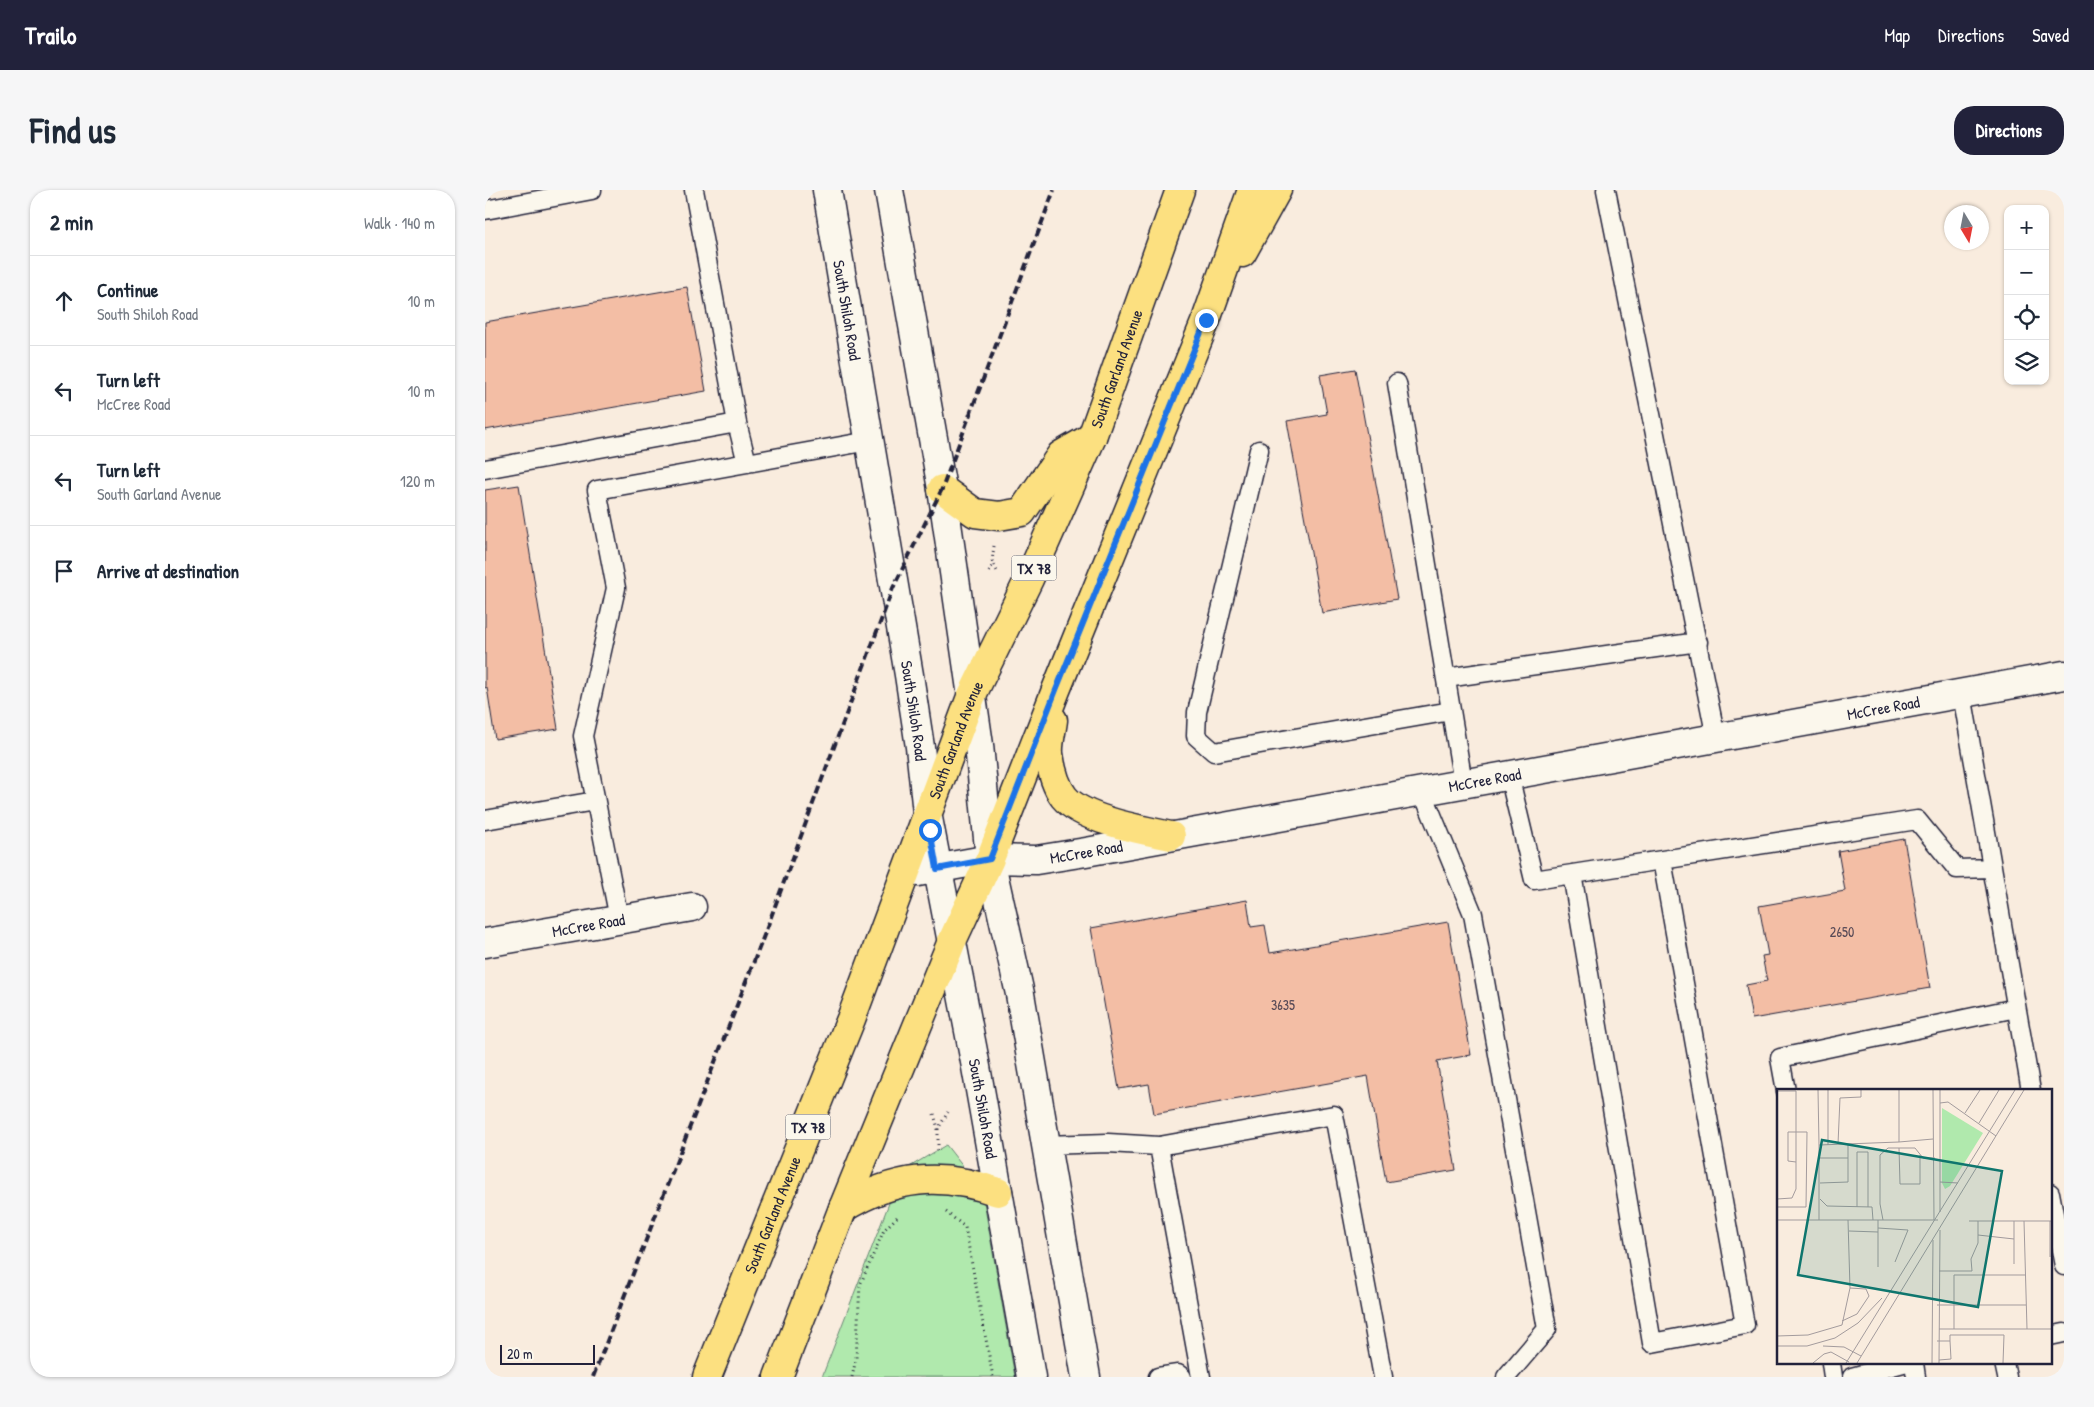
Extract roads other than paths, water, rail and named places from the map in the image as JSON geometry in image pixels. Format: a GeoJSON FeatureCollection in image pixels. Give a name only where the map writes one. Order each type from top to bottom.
{"type":"FeatureCollection","features":[{"type":"Feature","properties":{"kind":"main road","name":"South Shiloh Road"},"geometry":{"type":"LineString","coordinates":[[827,190],[909,676],[920,747],[927,813],[1031,1377]]}},
{"type":"Feature","properties":{"kind":"main road"},"geometry":{"type":"LineString","coordinates":[[889,190],[943,489],[979,745],[990,859],[1020,994],[1086,1377]]}},
{"type":"Feature","properties":{"kind":"main road","name":"South Garland Avenue"},"geometry":{"type":"LineString","coordinates":[[707,1377],[851,1019],[971,697],[1029,579],[1091,437],[1180,190]]}},
{"type":"Feature","properties":{"kind":"main road"},"geometry":{"type":"LineString","coordinates":[[778,1377],[843,1208],[952,941],[990,859],[1056,690],[1206,320],[1252,190]]}},
{"type":"Feature","properties":{"kind":"main road"},"geometry":{"type":"LineString","coordinates":[[1206,320],[1277,190]]}},
{"type":"Feature","properties":{"kind":"main road"},"geometry":{"type":"LineString","coordinates":[[943,489],[975,513],[999,516],[1022,512],[1061,455],[1091,437]]}},
{"type":"Feature","properties":{"kind":"main road","name":"McCree Road"},"geometry":{"type":"LineString","coordinates":[[904,874],[990,859],[1036,860],[2064,675]]}},
{"type":"Feature","properties":{"kind":"main road"},"geometry":{"type":"LineString","coordinates":[[1056,690],[1049,752],[1053,776],[1065,798],[1086,813],[1112,823],[1171,836]]}},
{"type":"Feature","properties":{"kind":"main road","name":"McCree Road"},"geometry":{"type":"LineString","coordinates":[[485,943],[692,906]]}},
{"type":"Feature","properties":{"kind":"main road"},"geometry":{"type":"LineString","coordinates":[[843,1208],[863,1196],[884,1187],[929,1179],[953,1180],[976,1184],[998,1192]]}},
{"type":"Feature","properties":{"kind":"lane"},"geometry":{"type":"LineString","coordinates":[[485,210],[592,190]]}},
{"type":"Feature","properties":{"kind":"lane"},"geometry":{"type":"LineString","coordinates":[[694,190],[737,423],[747,463]]}},
{"type":"Feature","properties":{"kind":"lane"},"geometry":{"type":"LineString","coordinates":[[1606,190],[1716,738]]}},
{"type":"Feature","properties":{"kind":"lane"},"geometry":{"type":"LineString","coordinates":[[1397,383],[1463,783]]}},
{"type":"Feature","properties":{"kind":"lane"},"geometry":{"type":"LineString","coordinates":[[485,469],[737,423]]}},
{"type":"Feature","properties":{"kind":"lane"},"geometry":{"type":"LineString","coordinates":[[619,919],[583,736],[616,588],[597,490],[869,441]]}},
{"type":"Feature","properties":{"kind":"lane"},"geometry":{"type":"LineString","coordinates":[[1259,450],[1197,712],[1196,736],[1214,752],[1451,711]]}},
{"type":"Feature","properties":{"kind":"lane"},"geometry":{"type":"LineString","coordinates":[[1446,678],[1698,642]]}},
{"type":"Feature","properties":{"kind":"lane"},"geometry":{"type":"LineString","coordinates":[[1962,694],[2031,1089]]}},
{"type":"Feature","properties":{"kind":"lane"},"geometry":{"type":"LineString","coordinates":[[1509,775],[1534,880],[1917,820],[1957,869],[1992,868]]}},
{"type":"Feature","properties":{"kind":"lane"},"geometry":{"type":"LineString","coordinates":[[1422,791],[1473,914],[1547,1329],[1506,1377]]}},
{"type":"Feature","properties":{"kind":"lane"},"geometry":{"type":"LineString","coordinates":[[485,820],[595,801]]}},
{"type":"Feature","properties":{"kind":"lane"},"geometry":{"type":"LineString","coordinates":[[1572,874],[1652,1343],[1745,1325],[1662,860]]}},
{"type":"Feature","properties":{"kind":"lane"},"geometry":{"type":"LineString","coordinates":[[1786,1089],[1780,1058],[2016,1008]]}},
{"type":"Feature","properties":{"kind":"lane"},"geometry":{"type":"LineString","coordinates":[[1045,1145],[1108,1143],[1159,1146],[1334,1115],[1383,1377]]}},
{"type":"Feature","properties":{"kind":"lane"},"geometry":{"type":"LineString","coordinates":[[1159,1146],[1201,1377]]}},
{"type":"Feature","properties":{"kind":"lane"},"geometry":{"type":"LineString","coordinates":[[2052,1217],[2064,1266]]}},
{"type":"Feature","properties":{"kind":"lane"},"geometry":{"type":"LineString","coordinates":[[2051,1336],[2064,1333]]}},
{"type":"Feature","properties":{"kind":"lane"},"geometry":{"type":"LineString","coordinates":[[1831,1364],[1833,1377]]}},
{"type":"Feature","properties":{"kind":"lane"},"geometry":{"type":"LineString","coordinates":[[1852,1377],[1899,1364]]}},
{"type":"Feature","properties":{"kind":"lane"},"geometry":{"type":"LineString","coordinates":[[1915,1364],[1917,1377]]}},
{"type":"Feature","properties":{"kind":"lane"},"geometry":{"type":"LineString","coordinates":[[2004,1364],[2007,1377]]}},
{"type":"Feature","properties":{"kind":"lane"},"geometry":{"type":"LineString","coordinates":[[1158,1377],[1177,1374],[1182,1377]]}},
{"type":"Feature","properties":{"kind":"railway"},"geometry":{"type":"LineString","coordinates":[[593,1377],[768,925],[893,588],[942,489],[1054,190]]}}]}
